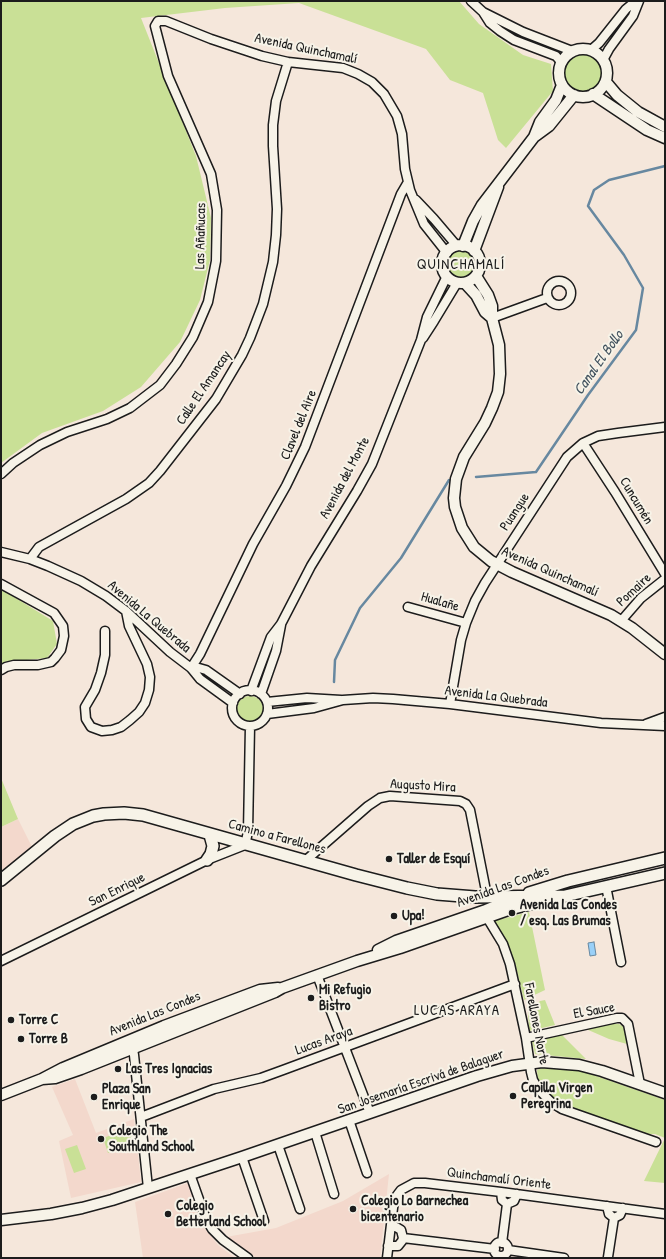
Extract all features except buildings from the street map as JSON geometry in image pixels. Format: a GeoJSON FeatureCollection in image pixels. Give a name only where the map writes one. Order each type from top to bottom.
{"type":"FeatureCollection","features":[{"type":"Feature","properties":{"kind":"main road","name":"Camino a Farellones"},"geometry":{"type":"LineString","coordinates":[[1,880],[64,830],[83,820],[99,815],[124,813],[143,815],[245,845],[422,892],[451,896],[565,896]]}},
{"type":"Feature","properties":{"kind":"main road"},"geometry":{"type":"LineString","coordinates":[[207,860],[211,854],[213,846],[210,835]]}},
{"type":"Feature","properties":{"kind":"main road","name":"Avenida Las Condes"},"geometry":{"type":"LineString","coordinates":[[521,896],[568,880],[665,858]]}},
{"type":"Feature","properties":{"kind":"main road","name":"Avenida Las Condes"},"geometry":{"type":"LineString","coordinates":[[565,896],[665,873]]}},
{"type":"Feature","properties":{"kind":"street"},"geometry":{"type":"LineString","coordinates":[[471,1],[483,12],[494,27],[506,36],[556,56],[561,62]]}},
{"type":"Feature","properties":{"kind":"street"},"geometry":{"type":"LineString","coordinates":[[591,50],[599,43],[626,8],[636,1]]}},
{"type":"Feature","properties":{"kind":"street"},"geometry":{"type":"LineString","coordinates":[[604,60],[608,49],[633,16],[639,1]]}},
{"type":"Feature","properties":{"kind":"street"},"geometry":{"type":"LineString","coordinates":[[483,12],[523,32],[572,51]]}},
{"type":"Feature","properties":{"kind":"street","name":"Avenida Quinchamalí"},"geometry":{"type":"LineString","coordinates":[[158,21],[166,21],[246,52],[288,62],[343,68],[362,76],[378,88],[389,101],[400,125],[408,182],[424,224],[446,253]]}},
{"type":"Feature","properties":{"kind":"street","name":"Las Añañucas"},"geometry":{"type":"LineString","coordinates":[[1,474],[13,463],[40,445],[67,432],[107,419],[130,408],[160,385],[176,364],[193,337],[208,302],[216,261],[217,210],[211,174],[168,76],[155,26],[158,21]]}},
{"type":"Feature","properties":{"kind":"street"},"geometry":{"type":"LineString","coordinates":[[583,49],[591,50],[604,60],[607,73],[606,82],[601,89],[586,97],[574,95],[562,85],[559,74],[561,62],[572,51],[583,49]]}},
{"type":"Feature","properties":{"kind":"street","name":"Calle El Amancay"},"geometry":{"type":"LineString","coordinates":[[30,559],[39,547],[126,499],[149,483],[216,399],[242,356],[263,304],[273,262],[277,209],[272,136],[276,101],[288,62]]}},
{"type":"Feature","properties":{"kind":"street"},"geometry":{"type":"LineString","coordinates":[[606,82],[617,95],[635,109],[646,117],[665,127]]}},
{"type":"Feature","properties":{"kind":"street"},"geometry":{"type":"LineString","coordinates":[[460,246],[474,251],[479,258],[480,263],[476,276],[461,283],[447,276],[442,267],[442,262],[446,253],[460,246],[482,205],[534,137],[540,122],[556,100],[562,85]]}},
{"type":"Feature","properties":{"kind":"street"},"geometry":{"type":"LineString","coordinates":[[593,94],[647,130],[665,138]]}},
{"type":"Feature","properties":{"kind":"street"},"geometry":{"type":"LineString","coordinates":[[534,137],[549,126],[574,95]]}},
{"type":"Feature","properties":{"kind":"street","name":"Clavel del Aire"},"geometry":{"type":"LineString","coordinates":[[191,668],[200,654],[245,559],[286,486],[305,447],[401,194],[408,182]]}},
{"type":"Feature","properties":{"kind":"street"},"geometry":{"type":"LineString","coordinates":[[474,251],[499,184]]}},
{"type":"Feature","properties":{"kind":"street","name":"Avenida Quinchamalí"},"geometry":{"type":"LineString","coordinates":[[414,198],[460,246]]}},
{"type":"Feature","properties":{"kind":"street","name":"Avenida del Monte"},"geometry":{"type":"LineString","coordinates":[[251,691],[271,637],[281,624],[311,566],[372,464],[421,340],[427,316],[447,276]]}},
{"type":"Feature","properties":{"kind":"street","name":"Avenida Quinchamalí"},"geometry":{"type":"LineString","coordinates":[[476,276],[482,285],[493,309],[492,318],[500,354],[500,374],[498,392],[489,416],[467,450],[456,479],[454,498],[459,521],[465,534],[480,552],[497,565],[601,610],[621,621],[662,652],[665,659]]}},
{"type":"Feature","properties":{"kind":"street","name":"Avenida Quinchamalí"},"geometry":{"type":"LineString","coordinates":[[461,283],[476,295],[485,312],[492,318]]}},
{"type":"Feature","properties":{"kind":"street","name":"Avenida del Monte"},"geometry":{"type":"LineString","coordinates":[[421,340],[461,283]]}},
{"type":"Feature","properties":{"kind":"street"},"geometry":{"type":"LineString","coordinates":[[492,318],[548,298]]}},
{"type":"Feature","properties":{"kind":"street","name":"Puangue"},"geometry":{"type":"LineString","coordinates":[[450,704],[461,640],[475,601],[559,468],[572,452],[583,443],[594,438],[606,434],[665,427]]}},
{"type":"Feature","properties":{"kind":"street","name":"Cuncumén"},"geometry":{"type":"LineString","coordinates":[[583,443],[665,574]]}},
{"type":"Feature","properties":{"kind":"street","name":"Avenida La Quebrada"},"geometry":{"type":"LineString","coordinates":[[1,552],[30,559],[81,581],[106,596],[126,611],[155,639],[191,668],[200,679],[233,703]]}},
{"type":"Feature","properties":{"kind":"street","name":"Pomaire"},"geometry":{"type":"LineString","coordinates":[[621,621],[642,598],[665,579]]}},
{"type":"Feature","properties":{"kind":"street"},"geometry":{"type":"LineString","coordinates":[[1,584],[54,613],[60,621],[64,636],[61,650],[51,662],[38,666],[14,665],[1,670]]}},
{"type":"Feature","properties":{"kind":"street","name":"Hualañe"},"geometry":{"type":"LineString","coordinates":[[408,607],[466,623]]}},
{"type":"Feature","properties":{"kind":"street"},"geometry":{"type":"LineString","coordinates":[[105,631],[105,655],[101,673],[95,690],[85,707],[86,719],[91,727],[102,731],[121,727],[130,720],[139,712],[145,703],[149,690],[150,677],[147,664],[129,626],[126,611]]}},
{"type":"Feature","properties":{"kind":"street","name":"Avenida del Monte"},"geometry":{"type":"LineString","coordinates":[[261,694],[276,651],[281,624]]}},
{"type":"Feature","properties":{"kind":"street","name":"Avenida La Quebrada"},"geometry":{"type":"LineString","coordinates":[[191,668],[206,670],[240,694]]}},
{"type":"Feature","properties":{"kind":"street"},"geometry":{"type":"LineString","coordinates":[[251,691],[261,694],[266,702],[267,714],[262,721],[254,726],[242,724],[235,719],[232,711],[233,703],[240,694],[251,691]]}},
{"type":"Feature","properties":{"kind":"street","name":"Avenida La Quebrada"},"geometry":{"type":"LineString","coordinates":[[266,702],[315,697],[343,700],[373,698],[393,699],[450,704],[621,725],[645,724],[665,726]]}},
{"type":"Feature","properties":{"kind":"street","name":"Avenida La Quebrada"},"geometry":{"type":"LineString","coordinates":[[267,714],[314,708],[343,700]]}},
{"type":"Feature","properties":{"kind":"street","name":"Avenida La Quebrada"},"geometry":{"type":"LineString","coordinates":[[645,724],[665,717]]}},
{"type":"Feature","properties":{"kind":"street"},"geometry":{"type":"LineString","coordinates":[[245,845],[248,832],[250,726]]}},
{"type":"Feature","properties":{"kind":"street","name":"Augusto Mira"},"geometry":{"type":"LineString","coordinates":[[305,861],[368,806],[380,798],[390,796],[460,802],[466,804],[470,810],[487,896]]}},
{"type":"Feature","properties":{"kind":"street","name":"San Enrique"},"geometry":{"type":"LineString","coordinates":[[1,961],[207,860],[245,845]]}},
{"type":"Feature","properties":{"kind":"street"},"geometry":{"type":"LineString","coordinates":[[606,886],[621,962]]}},
{"type":"Feature","properties":{"kind":"street","name":"Avenida Las Condes"},"geometry":{"type":"LineString","coordinates":[[1,1095],[42,1079],[55,1078],[70,1073],[132,1044],[260,990],[272,987],[282,988],[357,961],[396,941],[486,913],[521,896]]}},
{"type":"Feature","properties":{"kind":"street","name":"Avenida Las Condes"},"geometry":{"type":"LineString","coordinates":[[486,913],[508,910],[565,896]]}},
{"type":"Feature","properties":{"kind":"street","name":"Farellones Norte"},"geometry":{"type":"LineString","coordinates":[[486,913],[505,949],[510,964],[526,1038],[533,1080],[547,1098],[557,1106],[583,1117],[656,1142]]}},
{"type":"Feature","properties":{"kind":"street"},"geometry":{"type":"LineString","coordinates":[[317,975],[370,1113]]}},
{"type":"Feature","properties":{"kind":"street","name":"Lucas Araya"},"geometry":{"type":"LineString","coordinates":[[141,1117],[214,1089],[261,1078],[515,984]]}},
{"type":"Feature","properties":{"kind":"street","name":"El Sauce"},"geometry":{"type":"LineString","coordinates":[[526,1038],[622,1018],[628,1024],[640,1084]]}},
{"type":"Feature","properties":{"kind":"street"},"geometry":{"type":"LineString","coordinates":[[132,1044],[148,1188]]}},
{"type":"Feature","properties":{"kind":"street","name":"San Josemaría Escrivá de Balaguer"},"geometry":{"type":"LineString","coordinates":[[1,1220],[52,1214],[82,1208],[278,1145],[496,1070],[530,1063],[555,1062],[579,1065],[602,1071],[665,1093]]}},
{"type":"Feature","properties":{"kind":"street"},"geometry":{"type":"LineString","coordinates":[[349,1120],[367,1173]]}},
{"type":"Feature","properties":{"kind":"street"},"geometry":{"type":"LineString","coordinates":[[315,1132],[334,1194]]}},
{"type":"Feature","properties":{"kind":"street"},"geometry":{"type":"LineString","coordinates":[[278,1145],[300,1209]]}},
{"type":"Feature","properties":{"kind":"street"},"geometry":{"type":"LineString","coordinates":[[242,1157],[264,1221]]}},
{"type":"Feature","properties":{"kind":"street"},"geometry":{"type":"LineString","coordinates":[[190,1174],[208,1224],[223,1240],[248,1258]]}},
{"type":"Feature","properties":{"kind":"street","name":"Quinchamalí Oriente"},"geometry":{"type":"LineString","coordinates":[[387,1258],[395,1198],[401,1190],[414,1183],[501,1192],[665,1214]]}},
{"type":"Feature","properties":{"kind":"street"},"geometry":{"type":"LineString","coordinates":[[501,1192],[502,1200],[507,1204]]}},
{"type":"Feature","properties":{"kind":"street"},"geometry":{"type":"LineString","coordinates":[[507,1204],[514,1201],[517,1194]]}},
{"type":"Feature","properties":{"kind":"street"},"geometry":{"type":"LineString","coordinates":[[502,1243],[507,1204]]}},
{"type":"Feature","properties":{"kind":"street"},"geometry":{"type":"LineString","coordinates":[[608,1206],[609,1214],[614,1218]]}},
{"type":"Feature","properties":{"kind":"street"},"geometry":{"type":"LineString","coordinates":[[614,1218],[620,1215],[623,1208]]}},
{"type":"Feature","properties":{"kind":"street"},"geometry":{"type":"LineString","coordinates":[[608,1258],[614,1218]]}},
{"type":"Feature","properties":{"kind":"street"},"geometry":{"type":"LineString","coordinates":[[388,1246],[398,1246],[403,1238],[401,1230],[391,1226]]}},
{"type":"Feature","properties":{"kind":"street"},"geometry":{"type":"LineString","coordinates":[[403,1238],[495,1249]]}},
{"type":"Feature","properties":{"kind":"street"},"geometry":{"type":"LineString","coordinates":[[502,1243],[497,1244],[495,1249],[496,1254],[500,1257],[505,1255],[508,1250]]}},
{"type":"Feature","properties":{"kind":"street"},"geometry":{"type":"LineString","coordinates":[[502,1243],[508,1250],[564,1258]]}},
{"type":"Feature","properties":{"kind":"shaded area"},"geometry":{"type":"Polygon","coordinates":[[[18,819],[33,849],[1,874],[1,827],[18,819]]]}},
{"type":"Feature","properties":{"kind":"shaded area","name":"Colegio The Southland School"},"geometry":{"type":"Polygon","coordinates":[[[75,1079],[96,1133],[134,1119],[141,1182],[71,1198],[59,1141],[73,1135],[52,1087],[75,1079]]]}},
{"type":"Feature","properties":{"kind":"shaded area","name":"Colegio Lo Barnechea bicentenario"},"geometry":{"type":"Polygon","coordinates":[[[389,1174],[380,1258],[256,1258],[226,1237],[276,1228],[343,1201],[389,1174]]]}},
{"type":"Feature","properties":{"kind":"shaded area","name":"Colegio Betterland School"},"geometry":{"type":"Polygon","coordinates":[[[188,1183],[203,1226],[218,1245],[235,1258],[143,1258],[135,1202],[188,1183]]]}},
{"type":"Feature","properties":{"kind":"green space"},"geometry":{"type":"Polygon","coordinates":[[[1,1],[459,1],[479,24],[523,55],[551,64],[553,91],[506,148],[498,140],[483,93],[450,80],[426,49],[299,3],[225,8],[141,18],[196,156],[211,218],[210,260],[200,300],[180,342],[141,387],[103,411],[42,433],[1,463],[1,1]]]}},
{"type":"Feature","properties":{"kind":"green space"},"geometry":{"type":"Polygon","coordinates":[[[583,54],[596,60],[602,73],[596,86],[583,92],[570,86],[564,73],[570,60],[583,54]]]}},
{"type":"Feature","properties":{"kind":"green space"},"geometry":{"type":"Polygon","coordinates":[[[461,251],[470,255],[474,264],[470,273],[461,277],[452,273],[448,264],[452,255],[461,251]]]}},
{"type":"Feature","properties":{"kind":"green space"},"geometry":{"type":"Polygon","coordinates":[[[1,589],[53,621],[57,644],[47,658],[6,662],[1,667],[1,589]]]}},
{"type":"Feature","properties":{"kind":"green space"},"geometry":{"type":"Polygon","coordinates":[[[250,696],[259,700],[263,709],[259,718],[250,722],[241,718],[237,709],[241,700],[250,696]]]}},
{"type":"Feature","properties":{"kind":"green space"},"geometry":{"type":"Polygon","coordinates":[[[1,778],[18,819],[1,827],[1,778]]]}},
{"type":"Feature","properties":{"kind":"green space"},"geometry":{"type":"Polygon","coordinates":[[[529,912],[545,990],[524,1000],[515,963],[494,921],[529,912]]]}},
{"type":"Feature","properties":{"kind":"green space"},"geometry":{"type":"Polygon","coordinates":[[[545,1000],[555,1025],[529,1031],[528,1011],[540,1001],[545,1000]]]}},
{"type":"Feature","properties":{"kind":"green space"},"geometry":{"type":"Polygon","coordinates":[[[619,1024],[624,1027],[627,1044],[609,1039],[586,1029],[619,1024]]]}},
{"type":"Feature","properties":{"kind":"green space"},"geometry":{"type":"Polygon","coordinates":[[[560,1033],[586,1059],[535,1054],[532,1041],[560,1033]]]}},
{"type":"Feature","properties":{"kind":"green space"},"geometry":{"type":"Polygon","coordinates":[[[544,1067],[579,1070],[665,1100],[665,1138],[655,1134],[646,1134],[565,1105],[548,1093],[538,1081],[537,1070],[544,1067]]]}},
{"type":"Feature","properties":{"kind":"green space"},"geometry":{"type":"Polygon","coordinates":[[[129,1129],[134,1144],[108,1153],[103,1138],[129,1129]]]}},
{"type":"Feature","properties":{"kind":"green space"},"geometry":{"type":"Polygon","coordinates":[[[665,1138],[665,1183],[644,1181],[665,1138]]]}},
{"type":"Feature","properties":{"kind":"green space"},"geometry":{"type":"Polygon","coordinates":[[[77,1145],[86,1169],[74,1173],[65,1149],[77,1145]]]}},
{"type":"Feature","properties":{"kind":"water"},"geometry":{"type":"Polygon","coordinates":[[[594,942],[596,955],[590,956],[588,943],[594,942]]]}},
{"type":"Feature","properties":{"kind":"waterway","name":"Canal El Bollo"},"geometry":{"type":"LineString","coordinates":[[476,477],[536,472],[588,395],[636,330],[643,288],[624,255],[588,206],[594,190],[609,180],[665,166]]}},
{"type":"Feature","properties":{"kind":"waterway","name":"Canal El Bollo"},"geometry":{"type":"LineString","coordinates":[[334,682],[335,660],[360,608],[401,558],[449,480]]}},
{"type":"Feature","properties":{"kind":"place","name":"Taller de Esquí"},"geometry":{"type":"Point","coordinates":[389,859]}},
{"type":"Feature","properties":{"kind":"place","name":"Avenida Las Condes / esq. Las Brumas"},"geometry":{"type":"Point","coordinates":[512,913]}},
{"type":"Feature","properties":{"kind":"place","name":"Upa!"},"geometry":{"type":"Point","coordinates":[394,916]}},
{"type":"Feature","properties":{"kind":"place","name":"Mi Refugio Bistro"},"geometry":{"type":"Point","coordinates":[311,998]}},
{"type":"Feature","properties":{"kind":"place","name":"Torre C"},"geometry":{"type":"Point","coordinates":[11,1020]}},
{"type":"Feature","properties":{"kind":"place","name":"Torre B"},"geometry":{"type":"Point","coordinates":[21,1039]}},
{"type":"Feature","properties":{"kind":"place","name":"Las Tres Ignacias"},"geometry":{"type":"Point","coordinates":[118,1069]}},
{"type":"Feature","properties":{"kind":"place","name":"Capilla Virgen Peregrina"},"geometry":{"type":"Point","coordinates":[513,1096]}},
{"type":"Feature","properties":{"kind":"place","name":"Plaza San Enrique"},"geometry":{"type":"Point","coordinates":[94,1097]}},
{"type":"Feature","properties":{"kind":"place","name":"Colegio The Southland School"},"geometry":{"type":"Point","coordinates":[101,1139]}},
{"type":"Feature","properties":{"kind":"place","name":"Colegio Lo Barnechea bicentenario"},"geometry":{"type":"Point","coordinates":[353,1209]}},
{"type":"Feature","properties":{"kind":"place","name":"Colegio Betterland School"},"geometry":{"type":"Point","coordinates":[168,1214]}},
{"type":"Feature","properties":{"kind":"district","name":"QUINCHAMALÍ"},"geometry":{"type":"Point","coordinates":[461,265]}},
{"type":"Feature","properties":{"kind":"district","name":"LUCAS ARAYA"},"geometry":{"type":"Point","coordinates":[457,1011]}}]}
